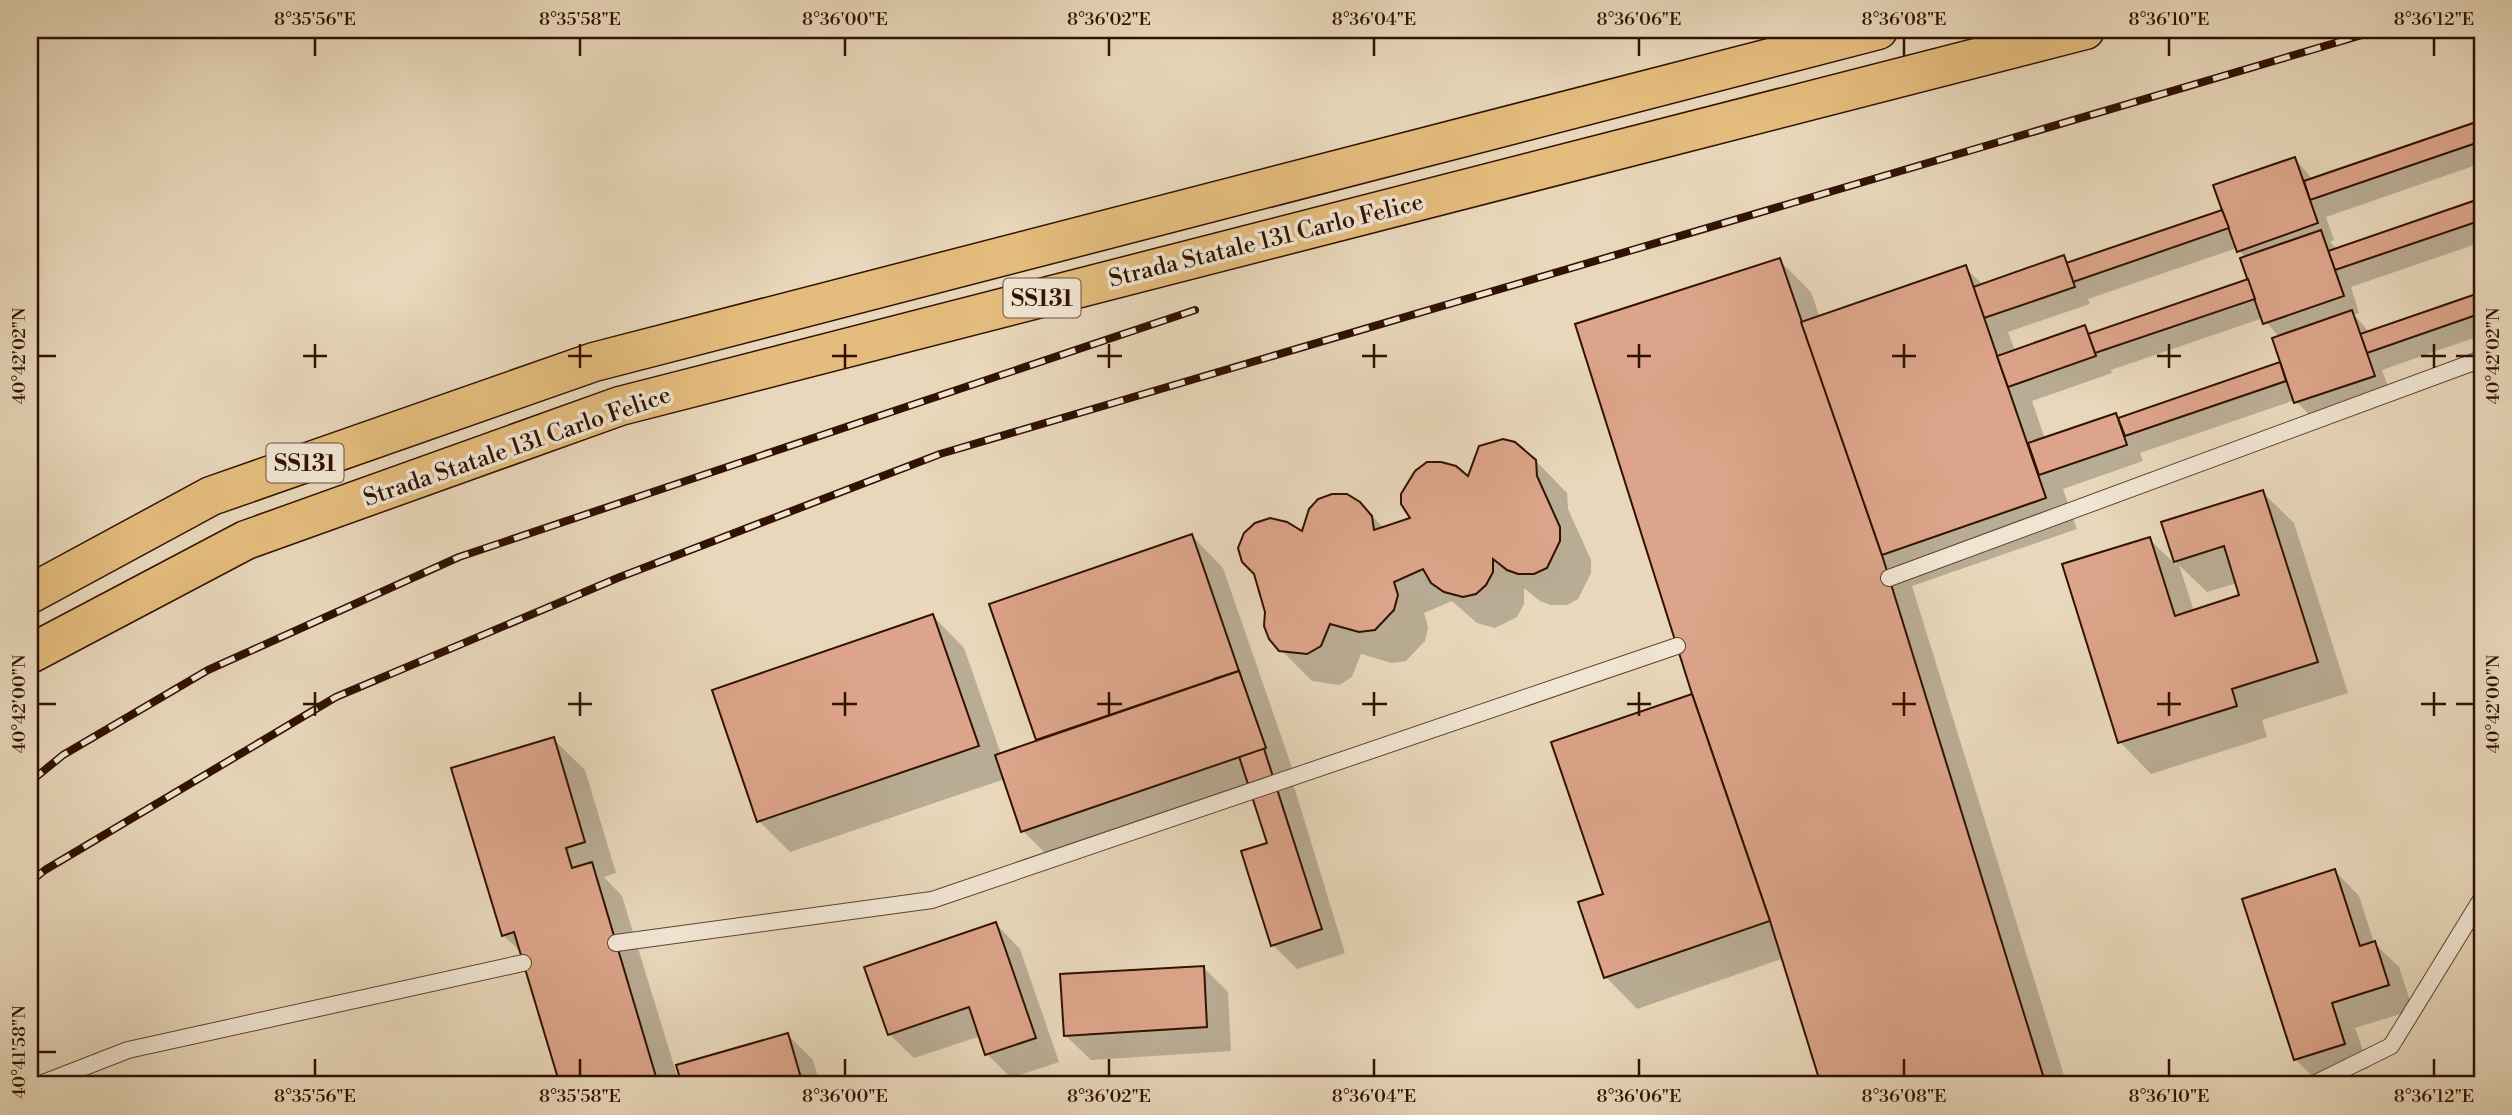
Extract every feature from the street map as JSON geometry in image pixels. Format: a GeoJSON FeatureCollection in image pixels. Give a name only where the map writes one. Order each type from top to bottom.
{"type":"FeatureCollection","features":[{"type":"Feature","properties":{"kind":"highway","name":"Strada Statale 131 Carlo Felice"},"geometry":{"type":"LineString","coordinates":[[30,594],[211,496],[594,362],[1878,30]]}},
{"type":"Feature","properties":{"kind":"highway","name":"Strada Statale 131 Carlo Felice"},"geometry":{"type":"LineString","coordinates":[[30,654],[246,540],[620,406],[2085,30]]}},
{"type":"Feature","properties":{"kind":"lane"},"geometry":{"type":"LineString","coordinates":[[1889,578],[2482,359]]}},
{"type":"Feature","properties":{"kind":"lane"},"geometry":{"type":"LineString","coordinates":[[616,943],[932,901],[1677,646]]}},
{"type":"Feature","properties":{"kind":"lane"},"geometry":{"type":"LineString","coordinates":[[2312,1085],[2390,1046],[2482,898]]}},
{"type":"Feature","properties":{"kind":"lane"},"geometry":{"type":"LineString","coordinates":[[38,1085],[128,1050],[523,962]]}},
{"type":"Feature","properties":{"kind":"building"},"geometry":{"type":"Polygon","coordinates":[[[2482,120],[2482,141],[2310,200],[2304,181],[2482,120]]]}},
{"type":"Feature","properties":{"kind":"building"},"geometry":{"type":"Polygon","coordinates":[[[2295,157],[2318,223],[2237,252],[2213,185],[2295,157]]]}},
{"type":"Feature","properties":{"kind":"building"},"geometry":{"type":"Polygon","coordinates":[[[2482,198],[2482,220],[2335,270],[2328,251],[2482,198]]]}},
{"type":"Feature","properties":{"kind":"building"},"geometry":{"type":"Polygon","coordinates":[[[2222,210],[2229,228],[2073,282],[2066,263],[2222,210]]]}},
{"type":"Feature","properties":{"kind":"building"},"geometry":{"type":"Polygon","coordinates":[[[2321,230],[2344,296],[2263,324],[2240,258],[2321,230]]]}},
{"type":"Feature","properties":{"kind":"building"},"geometry":{"type":"Polygon","coordinates":[[[2064,255],[2075,287],[1984,318],[1973,287],[2064,255]]]}},
{"type":"Feature","properties":{"kind":"building"},"geometry":{"type":"Polygon","coordinates":[[[1780,258],[1882,555],[2046,1085],[1821,1085],[1770,921],[1692,694],[1575,324],[1780,258]]]}},
{"type":"Feature","properties":{"kind":"building"},"geometry":{"type":"Polygon","coordinates":[[[1966,265],[2046,498],[1882,555],[1801,322],[1966,265]]]}},
{"type":"Feature","properties":{"kind":"building"},"geometry":{"type":"Polygon","coordinates":[[[2248,279],[2255,299],[2095,353],[2088,334],[2248,279]]]}},
{"type":"Feature","properties":{"kind":"building"},"geometry":{"type":"Polygon","coordinates":[[[2482,292],[2482,313],[2367,353],[2360,334],[2482,292]]]}},
{"type":"Feature","properties":{"kind":"building"},"geometry":{"type":"Polygon","coordinates":[[[2352,310],[2375,376],[2294,403],[2272,338],[2352,310]]]}},
{"type":"Feature","properties":{"kind":"building"},"geometry":{"type":"Polygon","coordinates":[[[2085,325],[2096,356],[2008,387],[1997,356],[2085,325]]]}},
{"type":"Feature","properties":{"kind":"building"},"geometry":{"type":"Polygon","coordinates":[[[2280,362],[2286,381],[2125,436],[2118,418],[2280,362]]]}},
{"type":"Feature","properties":{"kind":"building"},"geometry":{"type":"Polygon","coordinates":[[[2116,413],[2127,445],[2039,475],[2028,443],[2116,413]]]}},
{"type":"Feature","properties":{"kind":"building"},"geometry":{"type":"Polygon","coordinates":[[[1503,439],[1515,442],[1536,460],[1537,476],[1560,527],[1560,541],[1547,568],[1534,574],[1518,574],[1507,570],[1493,559],[1493,572],[1486,585],[1476,594],[1463,597],[1444,592],[1431,583],[1423,569],[1394,582],[1398,595],[1394,610],[1375,630],[1359,632],[1330,624],[1321,646],[1307,654],[1279,651],[1269,639],[1264,626],[1265,612],[1254,574],[1242,562],[1238,548],[1244,533],[1255,523],[1270,518],[1287,522],[1302,531],[1309,509],[1318,499],[1332,494],[1347,494],[1360,502],[1372,516],[1374,530],[1410,518],[1401,504],[1401,494],[1415,471],[1427,462],[1441,462],[1456,466],[1468,476],[1479,446],[1503,439]]]}},
{"type":"Feature","properties":{"kind":"building"},"geometry":{"type":"Polygon","coordinates":[[[2263,490],[2318,662],[2232,689],[2237,706],[2118,743],[2062,564],[2150,537],[2175,616],[2239,595],[2224,546],[2174,562],[2161,522],[2263,490]]]}},
{"type":"Feature","properties":{"kind":"building"},"geometry":{"type":"Polygon","coordinates":[[[1192,534],[1239,671],[1036,740],[989,604],[1192,534]]]}},
{"type":"Feature","properties":{"kind":"building"},"geometry":{"type":"Polygon","coordinates":[[[933,614],[979,746],[757,822],[712,690],[933,614]]]}},
{"type":"Feature","properties":{"kind":"building"},"geometry":{"type":"Polygon","coordinates":[[[1239,671],[1322,929],[1271,946],[1241,851],[1267,843],[1214,679],[1239,671]]]}},
{"type":"Feature","properties":{"kind":"building"},"geometry":{"type":"Polygon","coordinates":[[[1239,671],[1266,748],[1021,832],[995,755],[1239,671]]]}},
{"type":"Feature","properties":{"kind":"building"},"geometry":{"type":"Polygon","coordinates":[[[1692,694],[1770,921],[1604,978],[1578,902],[1603,894],[1551,742],[1692,694]]]}},
{"type":"Feature","properties":{"kind":"building"},"geometry":{"type":"Polygon","coordinates":[[[554,737],[585,842],[566,848],[572,868],[592,862],[657,1080],[641,1085],[560,1085],[514,932],[502,936],[451,768],[554,737]]]}},
{"type":"Feature","properties":{"kind":"building"},"geometry":{"type":"Polygon","coordinates":[[[2335,869],[2360,946],[2375,941],[2389,985],[2332,1003],[2345,1044],[2294,1060],[2242,899],[2335,869]]]}},
{"type":"Feature","properties":{"kind":"building"},"geometry":{"type":"Polygon","coordinates":[[[996,922],[1036,1038],[985,1055],[969,1007],[888,1035],[864,967],[996,922]]]}},
{"type":"Feature","properties":{"kind":"building"},"geometry":{"type":"Polygon","coordinates":[[[1204,966],[1207,1027],[1064,1036],[1060,974],[1204,966]]]}},
{"type":"Feature","properties":{"kind":"building"},"geometry":{"type":"Polygon","coordinates":[[[788,1033],[803,1085],[682,1085],[676,1065],[788,1033]]]}},
{"type":"Feature","properties":{"kind":"railway"},"geometry":{"type":"LineString","coordinates":[[30,882],[45,870],[336,697],[620,577],[940,454],[2379,30]]}},
{"type":"Feature","properties":{"kind":"railway"},"geometry":{"type":"LineString","coordinates":[[30,782],[63,755],[208,670],[459,557],[1195,310]]}}]}
